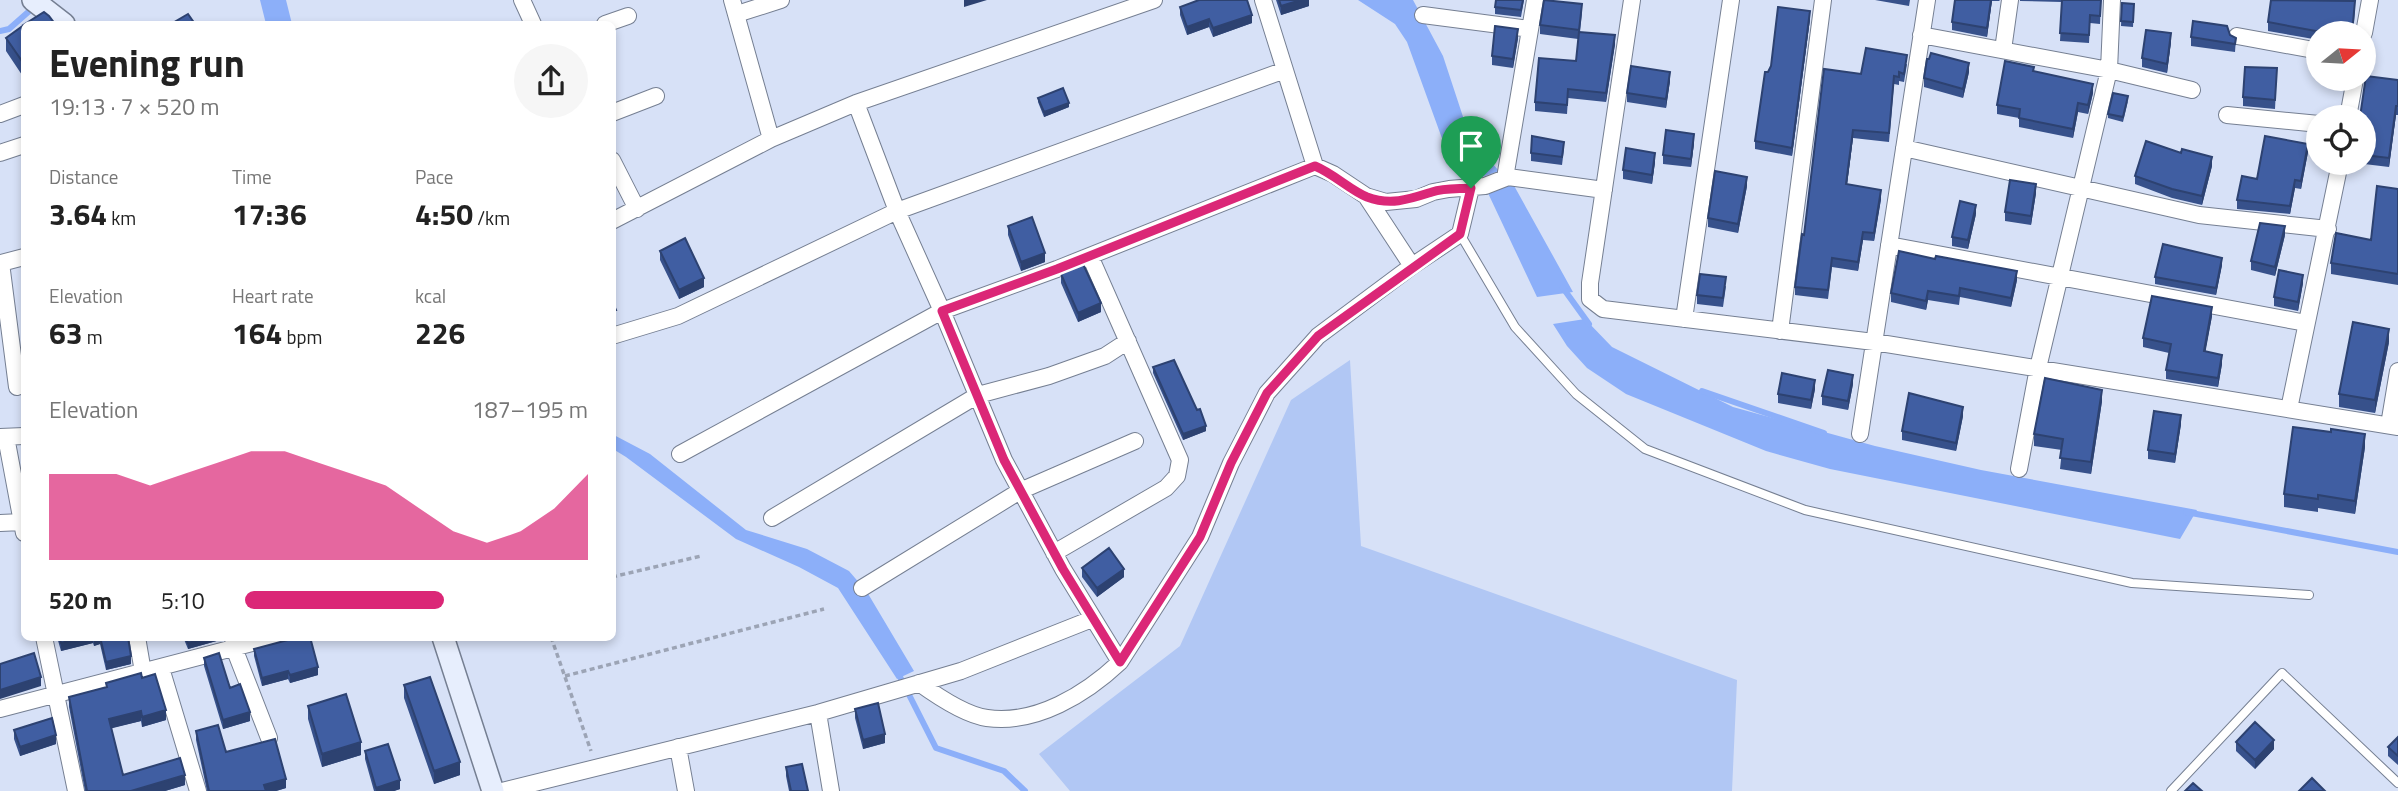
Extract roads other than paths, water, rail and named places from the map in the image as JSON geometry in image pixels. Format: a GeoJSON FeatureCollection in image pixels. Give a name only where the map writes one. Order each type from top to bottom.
{"type":"FeatureCollection","features":[{"type":"Feature","properties":{"kind":"street"},"geometry":{"type":"LineString","coordinates":[[33,0],[60,21]]}},
{"type":"Feature","properties":{"kind":"street"},"geometry":{"type":"LineString","coordinates":[[522,0],[532,21]]}},
{"type":"Feature","properties":{"kind":"street"},"geometry":{"type":"LineString","coordinates":[[771,139],[735,7],[781,0]]}},
{"type":"Feature","properties":{"kind":"street"},"geometry":{"type":"LineString","coordinates":[[616,219],[771,139],[856,103],[1103,8],[1154,0]]}},
{"type":"Feature","properties":{"kind":"street"},"geometry":{"type":"LineString","coordinates":[[1263,0],[1315,166]]}},
{"type":"Feature","properties":{"kind":"street"},"geometry":{"type":"LineString","coordinates":[[1504,179],[1535,0]]}},
{"type":"Feature","properties":{"kind":"street"},"geometry":{"type":"LineString","coordinates":[[1632,0],[1590,283],[1590,299],[1603,309],[1874,342],[2393,426],[2398,371]]}},
{"type":"Feature","properties":{"kind":"street"},"geometry":{"type":"LineString","coordinates":[[1684,319],[1731,0]]}},
{"type":"Feature","properties":{"kind":"street"},"geometry":{"type":"LineString","coordinates":[[1780,331],[1823,0]]}},
{"type":"Feature","properties":{"kind":"street"},"geometry":{"type":"LineString","coordinates":[[1860,434],[1927,0]]}},
{"type":"Feature","properties":{"kind":"street"},"geometry":{"type":"LineString","coordinates":[[2003,50],[2010,0]]}},
{"type":"Feature","properties":{"kind":"street"},"geometry":{"type":"LineString","coordinates":[[2019,469],[2038,368],[2109,70],[2112,0]]}},
{"type":"Feature","properties":{"kind":"street"},"geometry":{"type":"LineString","coordinates":[[2366,21],[2370,0]]}},
{"type":"Feature","properties":{"kind":"street"},"geometry":{"type":"LineString","coordinates":[[1423,15],[1530,29]]}},
{"type":"Feature","properties":{"kind":"street"},"geometry":{"type":"LineString","coordinates":[[614,21],[628,16]]}},
{"type":"Feature","properties":{"kind":"street"},"geometry":{"type":"LineString","coordinates":[[1921,35],[2109,70],[2192,90]]}},
{"type":"Feature","properties":{"kind":"street"},"geometry":{"type":"LineString","coordinates":[[2237,36],[2306,49]]}},
{"type":"Feature","properties":{"kind":"street"},"geometry":{"type":"LineString","coordinates":[[616,336],[678,316],[897,211],[1285,70]]}},
{"type":"Feature","properties":{"kind":"street"},"geometry":{"type":"LineString","coordinates":[[616,111],[656,96]]}},
{"type":"Feature","properties":{"kind":"street"},"geometry":{"type":"LineString","coordinates":[[856,103],[897,211],[1004,460],[1092,620],[1120,662]]}},
{"type":"Feature","properties":{"kind":"street"},"geometry":{"type":"LineString","coordinates":[[0,114],[21,106]]}},
{"type":"Feature","properties":{"kind":"street"},"geometry":{"type":"LineString","coordinates":[[2227,115],[2306,123]]}},
{"type":"Feature","properties":{"kind":"street"},"geometry":{"type":"LineString","coordinates":[[0,153],[21,146]]}},
{"type":"Feature","properties":{"kind":"street"},"geometry":{"type":"LineString","coordinates":[[1904,148],[2199,215],[2328,229]]}},
{"type":"Feature","properties":{"kind":"street"},"geometry":{"type":"LineString","coordinates":[[680,454],[942,311],[1090,256],[1315,166],[1333,174],[1366,197],[1386,202],[1416,199],[1441,190],[1478,187],[1504,179],[1604,190]]}},
{"type":"Feature","properties":{"kind":"street"},"geometry":{"type":"LineString","coordinates":[[616,168],[637,209]]}},
{"type":"Feature","properties":{"kind":"street"},"geometry":{"type":"LineString","coordinates":[[2289,409],[2338,175]]}},
{"type":"Feature","properties":{"kind":"street"},"geometry":{"type":"LineString","coordinates":[[913,685],[942,701],[986,718],[1028,716],[1090,688],[1120,662],[1200,537],[1231,463],[1267,393],[1318,336],[1460,234],[1478,187]]}},
{"type":"Feature","properties":{"kind":"street"},"geometry":{"type":"LineString","coordinates":[[1366,197],[1412,266]]}},
{"type":"Feature","properties":{"kind":"street"},"geometry":{"type":"LineString","coordinates":[[1889,245],[2305,323]]}},
{"type":"Feature","properties":{"kind":"street"},"geometry":{"type":"LineString","coordinates":[[1054,553],[1166,488],[1177,476],[1180,460],[1090,256]]}},
{"type":"Feature","properties":{"kind":"street"},"geometry":{"type":"LineString","coordinates":[[17,387],[1,263],[21,258]]}},
{"type":"Feature","properties":{"kind":"street"},"geometry":{"type":"LineString","coordinates":[[772,519],[978,395],[1049,376],[1105,356],[1128,341]]}},
{"type":"Feature","properties":{"kind":"street"},"geometry":{"type":"LineString","coordinates":[[21,436],[3,437],[21,519]]}},
{"type":"Feature","properties":{"kind":"street"},"geometry":{"type":"LineString","coordinates":[[862,588],[1020,491],[1135,441]]}},
{"type":"Feature","properties":{"kind":"street"},"geometry":{"type":"LineString","coordinates":[[0,523],[21,528]]}},
{"type":"Feature","properties":{"kind":"street"},"geometry":{"type":"LineString","coordinates":[[502,791],[818,713],[961,671],[1092,620]]}},
{"type":"Feature","properties":{"kind":"street"},"geometry":{"type":"LineString","coordinates":[[45,641],[76,791]]}},
{"type":"Feature","properties":{"kind":"street"},"geometry":{"type":"LineString","coordinates":[[138,641],[143,672]]}},
{"type":"Feature","properties":{"kind":"street"},"geometry":{"type":"LineString","coordinates":[[444,641],[493,791]]}},
{"type":"Feature","properties":{"kind":"street"},"geometry":{"type":"LineString","coordinates":[[0,709],[161,667],[233,643],[269,738]]}},
{"type":"Feature","properties":{"kind":"street"},"geometry":{"type":"LineString","coordinates":[[161,667],[198,791]]}},
{"type":"Feature","properties":{"kind":"street"},"geometry":{"type":"LineString","coordinates":[[818,713],[831,791]]}},
{"type":"Feature","properties":{"kind":"street"},"geometry":{"type":"LineString","coordinates":[[678,747],[686,791]]}},
{"type":"Feature","properties":{"kind":"lane"},"geometry":{"type":"LineString","coordinates":[[1460,234],[1515,327],[1576,394],[1645,449],[1805,510],[2132,583],[2309,595]]}},
{"type":"Feature","properties":{"kind":"lane"},"geometry":{"type":"LineString","coordinates":[[2171,791],[2282,673],[2398,783]]}},
{"type":"Feature","properties":{"kind":"waterway"},"geometry":{"type":"LineString","coordinates":[[0,31],[9,29],[35,6]]}},
{"type":"Feature","properties":{"kind":"waterway"},"geometry":{"type":"LineString","coordinates":[[1563,288],[1589,324]]}},
{"type":"Feature","properties":{"kind":"waterway"},"geometry":{"type":"LineString","coordinates":[[1702,391],[1824,433]]}},
{"type":"Feature","properties":{"kind":"waterway"},"geometry":{"type":"LineString","coordinates":[[2186,512],[2398,552]]}},
{"type":"Feature","properties":{"kind":"waterway"},"geometry":{"type":"LineString","coordinates":[[897,671],[936,748],[1004,771],[1025,791]]}}]}
